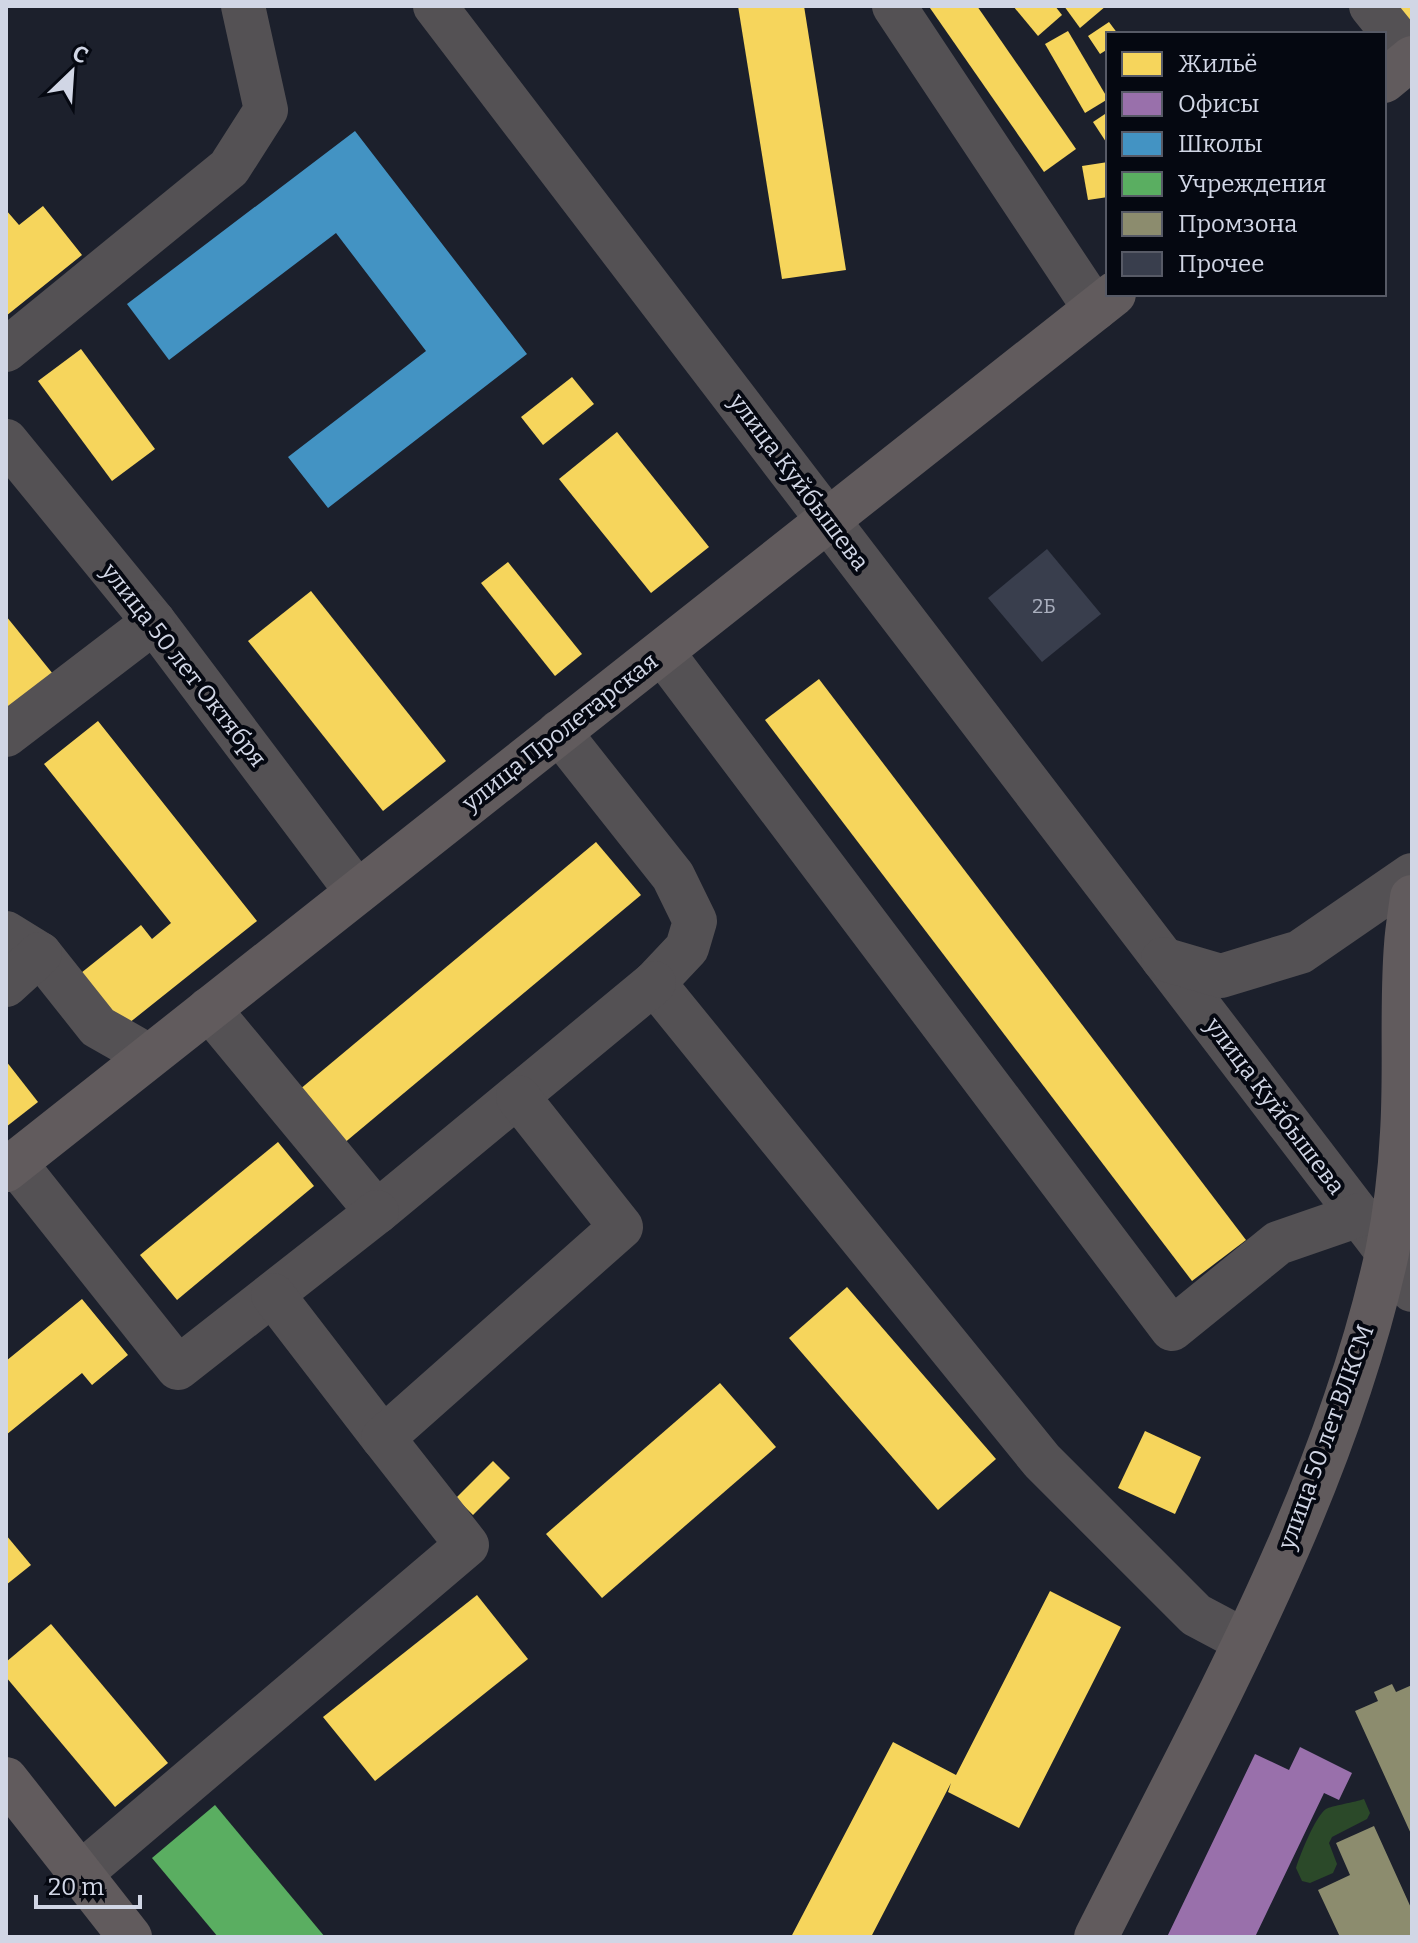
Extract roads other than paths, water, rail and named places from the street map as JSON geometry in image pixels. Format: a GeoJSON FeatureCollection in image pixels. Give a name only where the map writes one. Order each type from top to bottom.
{"type":"FeatureCollection","features":[{"type":"Feature","properties":{"kind":"main road"},"geometry":{"type":"LineString","coordinates":[[1386,79],[1412,58]]}},
{"type":"Feature","properties":{"kind":"main road","name":"улица Пролетарская"},"geometry":{"type":"LineString","coordinates":[[11,1166],[1104,302]]}},
{"type":"Feature","properties":{"kind":"main road","name":"улица 50 лет ВЛКСМ"},"geometry":{"type":"LineString","coordinates":[[1096,1937],[1245,1641],[1295,1530],[1356,1370],[1387,1252],[1397,1192],[1402,1133],[1406,946],[1412,897]]}},
{"type":"Feature","properties":{"kind":"main road"},"geometry":{"type":"LineString","coordinates":[[6,1779],[130,1937]]}},
{"type":"Feature","properties":{"kind":"street"},"geometry":{"type":"LineString","coordinates":[[6,350],[229,168],[266,110],[243,6]]}},
{"type":"Feature","properties":{"kind":"street","name":"улица Куйбышева"},"geometry":{"type":"LineString","coordinates":[[435,6],[1359,1215],[1412,1290]]}},
{"type":"Feature","properties":{"kind":"street"},"geometry":{"type":"LineString","coordinates":[[894,6],[1104,302]]}},
{"type":"Feature","properties":{"kind":"street"},"geometry":{"type":"LineString","coordinates":[[1371,6],[1412,58]]}},
{"type":"Feature","properties":{"kind":"street","name":"улица 50 лет Октября"},"geometry":{"type":"LineString","coordinates":[[6,441],[154,622],[357,892]]}},
{"type":"Feature","properties":{"kind":"street"},"geometry":{"type":"LineString","coordinates":[[6,735],[154,622]]}},
{"type":"Feature","properties":{"kind":"street"},"geometry":{"type":"LineString","coordinates":[[662,652],[1172,1329],[1278,1243],[1359,1215]]}},
{"type":"Feature","properties":{"kind":"street"},"geometry":{"type":"LineString","coordinates":[[11,1166],[178,1368],[273,1295],[518,1097],[654,983],[687,948],[695,921],[673,876],[559,732]]}},
{"type":"Feature","properties":{"kind":"street"},"geometry":{"type":"LineString","coordinates":[[1163,959],[1221,976],[1300,952],[1412,875]]}},
{"type":"Feature","properties":{"kind":"street"},"geometry":{"type":"LineString","coordinates":[[6,985],[23,944],[98,1027],[149,1056]]}},
{"type":"Feature","properties":{"kind":"street"},"geometry":{"type":"LineString","coordinates":[[654,983],[1042,1461],[1196,1615],[1245,1641]]}},
{"type":"Feature","properties":{"kind":"street"},"geometry":{"type":"LineString","coordinates":[[209,1009],[377,1212]]}},
{"type":"Feature","properties":{"kind":"street"},"geometry":{"type":"LineString","coordinates":[[383,1438],[621,1227],[518,1097]]}},
{"type":"Feature","properties":{"kind":"street"},"geometry":{"type":"LineString","coordinates":[[80,1874],[467,1545],[273,1295]]}}]}
